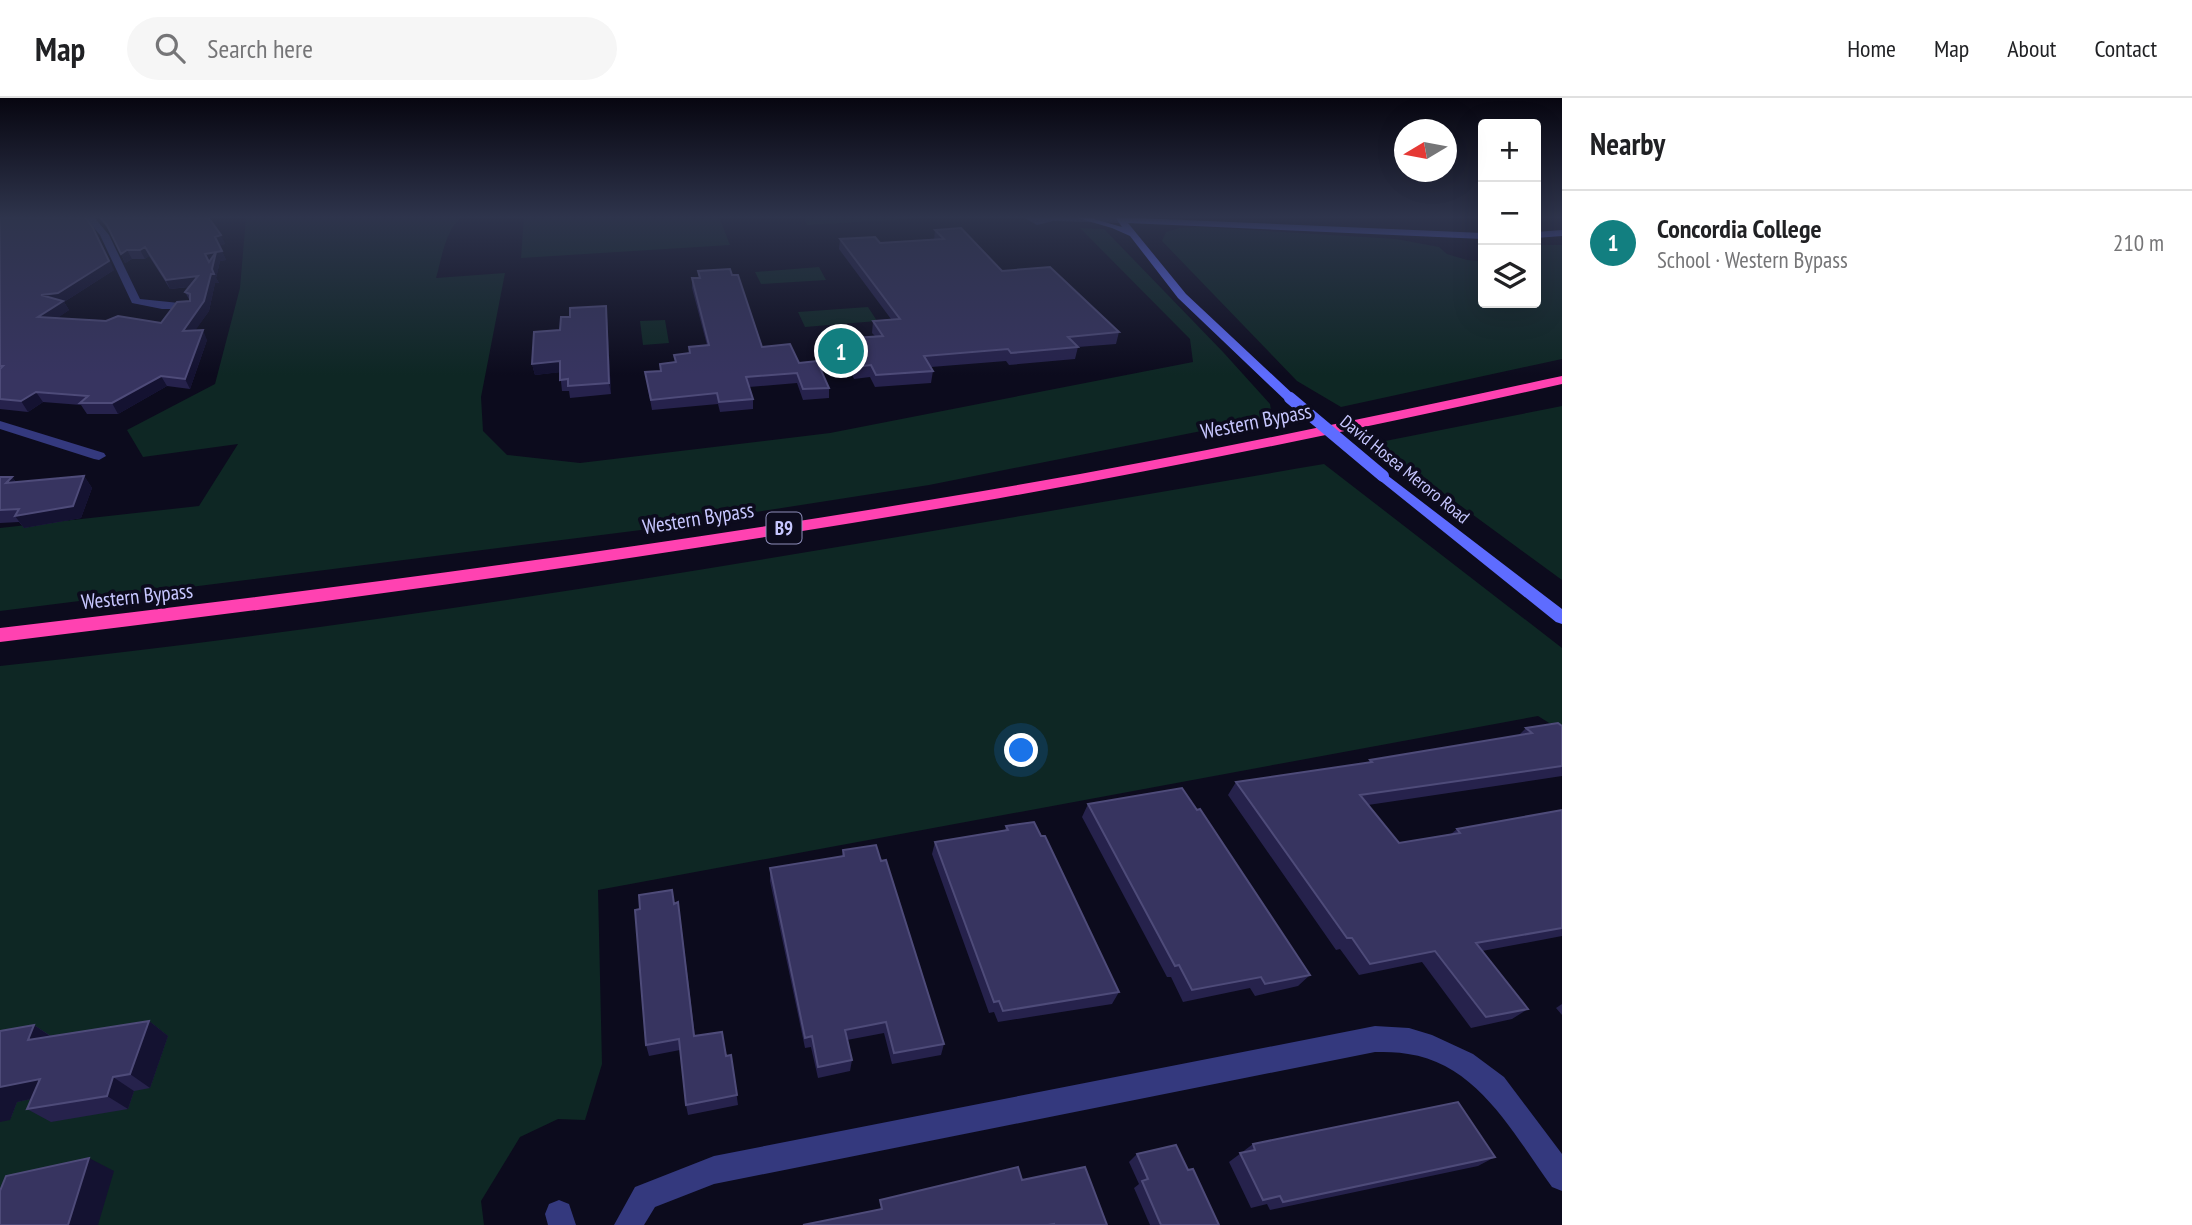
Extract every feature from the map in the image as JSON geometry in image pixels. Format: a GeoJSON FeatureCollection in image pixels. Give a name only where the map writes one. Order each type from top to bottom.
{"type":"FeatureCollection","features":[{"type":"Feature","properties":{"kind":"highway","name":"Western Bypass"},"geometry":{"type":"LineString","coordinates":[[0,635],[206,611],[657,548],[938,504],[1279,441],[1562,380]]}},
{"type":"Feature","properties":{"kind":"main road","name":"David Hosea Meroro Road"},"geometry":{"type":"LineString","coordinates":[[1160,270],[1182,296],[1290,398],[1383,476],[1562,618]]}},
{"type":"Feature","properties":{"kind":"street"},"geometry":{"type":"LineString","coordinates":[[118,270],[124,285],[136,301],[189,307]]}},
{"type":"Feature","properties":{"kind":"street"},"geometry":{"type":"LineString","coordinates":[[0,425],[99,456]]}},
{"type":"Feature","properties":{"kind":"street"},"geometry":{"type":"LineString","coordinates":[[628,1225],[645,1197],[714,1170],[1375,1039],[1409,1041],[1464,1063],[1495,1086],[1562,1177]]}},
{"type":"Feature","properties":{"kind":"green space"},"geometry":{"type":"Polygon","coordinates":[[[242,270],[438,270],[436,278],[505,273],[481,397],[483,431],[507,455],[580,463],[830,433],[1193,362],[1190,339],[1121,270],[1143,270],[1270,404],[1272,417],[929,485],[641,530],[0,611],[0,528],[199,506],[238,444],[143,457],[127,430],[215,384],[240,288],[242,270]]]}},
{"type":"Feature","properties":{"kind":"green space"},"geometry":{"type":"Polygon","coordinates":[[[820,270],[826,280],[761,284],[755,272],[820,270]]]}},
{"type":"Feature","properties":{"kind":"green space"},"geometry":{"type":"Polygon","coordinates":[[[1190,270],[1478,270],[1478,308],[1541,308],[1541,270],[1562,270],[1562,359],[1341,407],[1297,381],[1190,270]]]}},
{"type":"Feature","properties":{"kind":"green space"},"geometry":{"type":"Polygon","coordinates":[[[868,307],[877,321],[805,327],[798,312],[868,307]]]}},
{"type":"Feature","properties":{"kind":"green space"},"geometry":{"type":"Polygon","coordinates":[[[665,320],[669,343],[643,345],[640,321],[665,320]]]}},
{"type":"Feature","properties":{"kind":"green space"},"geometry":{"type":"Polygon","coordinates":[[[1562,406],[1562,580],[1375,443],[1547,409],[1562,406]]]}},
{"type":"Feature","properties":{"kind":"green space"},"geometry":{"type":"Polygon","coordinates":[[[1324,464],[1562,648],[1562,731],[1538,716],[598,890],[602,1064],[585,1120],[558,1119],[520,1137],[481,1201],[484,1225],[0,1225],[0,666],[332,625],[664,576],[1324,464]]]}},
{"type":"Feature","properties":{"kind":"building"},"geometry":{"type":"Polygon","coordinates":[[[0,270],[95,270],[58,293],[41,295],[63,301],[38,317],[106,321],[118,316],[161,323],[177,302],[190,301],[190,294],[185,292],[198,276],[166,280],[159,270],[212,270],[214,274],[211,274],[204,301],[183,331],[203,330],[185,379],[161,376],[112,403],[80,403],[88,396],[36,392],[21,401],[0,399],[0,369],[3,366],[0,366],[0,270]]]}},
{"type":"Feature","properties":{"kind":"building"},"geometry":{"type":"Polygon","coordinates":[[[730,270],[732,275],[738,275],[762,347],[790,344],[799,363],[817,361],[829,388],[803,389],[797,373],[746,377],[753,399],[719,402],[717,393],[651,400],[645,372],[661,371],[660,364],[676,362],[674,355],[690,353],[689,347],[709,345],[692,278],[700,278],[698,271],[730,270]]]}},
{"type":"Feature","properties":{"kind":"building"},"geometry":{"type":"Polygon","coordinates":[[[863,270],[1053,270],[1119,332],[1068,337],[1078,347],[924,356],[933,371],[876,375],[871,365],[855,367],[841,339],[883,336],[873,321],[900,319],[863,270]]]}},
{"type":"Feature","properties":{"kind":"building"},"geometry":{"type":"Polygon","coordinates":[[[606,306],[609,383],[568,386],[568,379],[560,380],[560,361],[532,364],[534,332],[560,330],[561,317],[570,317],[570,308],[606,306]]]}},
{"type":"Feature","properties":{"kind":"building"},"geometry":{"type":"Polygon","coordinates":[[[84,476],[73,506],[15,516],[19,509],[0,510],[0,477],[12,477],[6,483],[84,476]]]}},
{"type":"Feature","properties":{"kind":"building"},"geometry":{"type":"Polygon","coordinates":[[[1558,723],[1562,726],[1562,766],[1360,795],[1399,843],[1460,833],[1457,829],[1562,810],[1562,928],[1476,943],[1528,1009],[1486,1017],[1435,951],[1370,964],[1352,938],[1347,938],[1236,782],[1372,762],[1370,760],[1532,733],[1526,728],[1558,723]]]}},
{"type":"Feature","properties":{"kind":"building"},"geometry":{"type":"Polygon","coordinates":[[[1182,788],[1197,810],[1200,809],[1310,975],[1265,984],[1261,977],[1192,990],[1179,965],[1175,966],[1088,804],[1182,788]]]}},
{"type":"Feature","properties":{"kind":"building"},"geometry":{"type":"Polygon","coordinates":[[[1034,822],[1041,836],[1045,836],[1119,992],[1003,1011],[999,1001],[994,1002],[935,842],[1008,830],[1006,826],[1034,822]]]}},
{"type":"Feature","properties":{"kind":"building"},"geometry":{"type":"Polygon","coordinates":[[[876,845],[881,861],[886,860],[944,1044],[894,1053],[886,1022],[845,1030],[852,1060],[818,1067],[812,1036],[805,1038],[770,868],[844,856],[843,850],[876,845]]]}},
{"type":"Feature","properties":{"kind":"building"},"geometry":{"type":"Polygon","coordinates":[[[672,890],[674,904],[678,902],[694,1036],[722,1032],[726,1056],[731,1055],[737,1095],[686,1105],[679,1039],[646,1045],[635,910],[640,909],[639,895],[672,890]]]}},
{"type":"Feature","properties":{"kind":"building"},"geometry":{"type":"Polygon","coordinates":[[[149,1021],[130,1074],[113,1077],[107,1096],[27,1109],[40,1079],[0,1087],[0,1031],[34,1025],[28,1040],[149,1021]]]}},
{"type":"Feature","properties":{"kind":"building"},"geometry":{"type":"Polygon","coordinates":[[[1458,1102],[1495,1157],[1283,1202],[1280,1196],[1263,1200],[1240,1153],[1255,1150],[1253,1144],[1458,1102]]]}},
{"type":"Feature","properties":{"kind":"building"},"geometry":{"type":"Polygon","coordinates":[[[1176,1145],[1188,1170],[1193,1169],[1219,1225],[1161,1225],[1142,1181],[1148,1179],[1137,1154],[1176,1145]]]}},
{"type":"Feature","properties":{"kind":"building"},"geometry":{"type":"Polygon","coordinates":[[[89,1158],[68,1225],[0,1225],[0,1191],[6,1176],[89,1158]]]}},
{"type":"Feature","properties":{"kind":"building"},"geometry":{"type":"Polygon","coordinates":[[[1018,1167],[1022,1180],[1085,1167],[1107,1225],[803,1225],[882,1209],[880,1200],[1018,1167]]]}},
{"type":"Feature","properties":{"kind":"place","name":"Concordia College"},"geometry":{"type":"Point","coordinates":[841,351]}}]}
